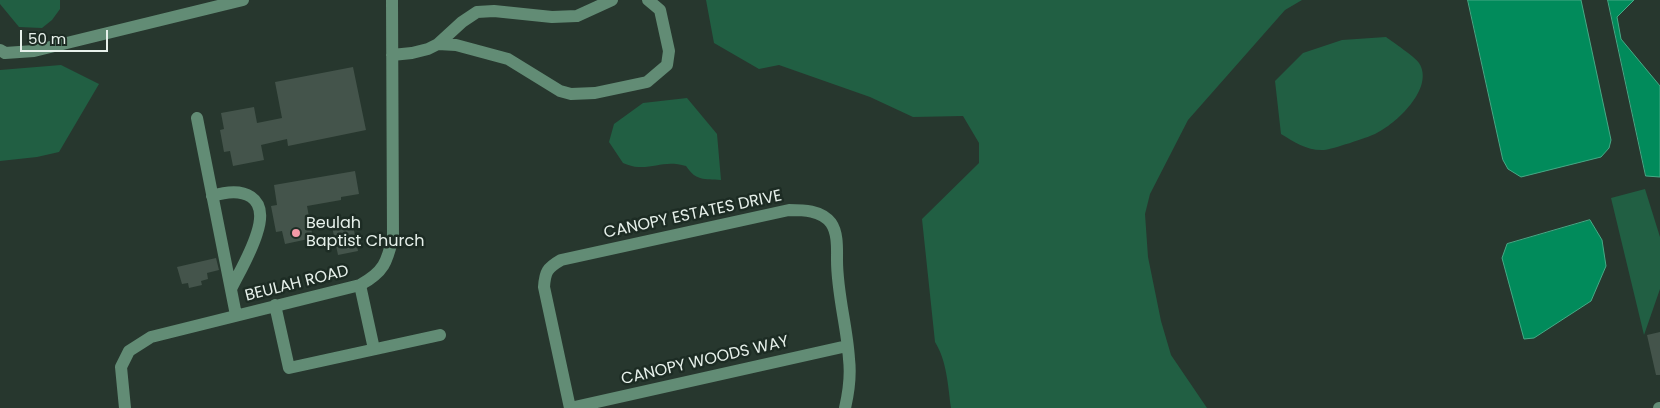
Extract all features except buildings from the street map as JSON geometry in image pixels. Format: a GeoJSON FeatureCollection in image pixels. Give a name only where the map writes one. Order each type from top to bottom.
{"type":"FeatureCollection","features":[{"type":"Feature","properties":{"kind":"street"},"geometry":{"type":"LineString","coordinates":[[0,50],[5,53],[34,51],[243,0]]}},
{"type":"Feature","properties":{"kind":"street","name":"BEULAH ROAD"},"geometry":{"type":"LineString","coordinates":[[125,408],[122,367],[129,351],[151,337],[360,285],[379,273],[387,261],[393,237],[392,0]]}},
{"type":"Feature","properties":{"kind":"street"},"geometry":{"type":"LineString","coordinates":[[392,54],[412,53],[428,49],[438,44],[462,22],[477,12],[494,11],[552,17],[578,16],[612,0]]}},
{"type":"Feature","properties":{"kind":"street"},"geometry":{"type":"LineString","coordinates":[[438,44],[456,45],[508,59],[560,91],[571,94],[595,93],[647,82],[667,65],[669,50],[660,10],[648,0]]}},
{"type":"Feature","properties":{"kind":"street"},"geometry":{"type":"LineString","coordinates":[[197,118],[236,315]]}},
{"type":"Feature","properties":{"kind":"street"},"geometry":{"type":"LineString","coordinates":[[212,196],[232,191],[244,193],[254,199],[259,210],[258,232],[251,251],[231,289]]}},
{"type":"Feature","properties":{"kind":"street","name":"CANOPY ESTATES DRIVE"},"geometry":{"type":"LineString","coordinates":[[570,408],[544,287],[545,274],[552,266],[561,260],[789,210],[807,210],[821,215],[831,224],[835,234],[837,277],[850,359],[850,388],[845,408]]}},
{"type":"Feature","properties":{"kind":"street"},"geometry":{"type":"LineString","coordinates":[[360,285],[374,349]]}},
{"type":"Feature","properties":{"kind":"street"},"geometry":{"type":"LineString","coordinates":[[275,305],[289,368],[440,334]]}},
{"type":"Feature","properties":{"kind":"street","name":"CANOPY WOODS WAY"},"geometry":{"type":"LineString","coordinates":[[570,408],[847,346]]}},
{"type":"Feature","properties":{"kind":"shaded area"},"geometry":{"type":"Polygon","coordinates":[[[0,0],[60,0],[60,9],[52,20],[42,28],[19,27],[0,4],[0,0]]]}},
{"type":"Feature","properties":{"kind":"shaded area"},"geometry":{"type":"Polygon","coordinates":[[[706,0],[1302,0],[1285,10],[1188,120],[1150,194],[1145,214],[1148,257],[1161,321],[1171,355],[1207,408],[951,408],[945,365],[935,342],[922,219],[979,163],[979,143],[963,116],[913,117],[870,97],[779,65],[759,69],[714,43],[706,0]]]}},
{"type":"Feature","properties":{"kind":"shaded area"},"geometry":{"type":"Polygon","coordinates":[[[1468,0],[1581,0],[1611,140],[1609,148],[1601,157],[1521,177],[1508,169],[1503,160],[1468,0]]]}},
{"type":"Feature","properties":{"kind":"shaded area"},"geometry":{"type":"Polygon","coordinates":[[[1608,0],[1634,0],[1617,17],[1621,39],[1660,86],[1660,177],[1646,176],[1608,0]]]}},
{"type":"Feature","properties":{"kind":"shaded area"},"geometry":{"type":"Polygon","coordinates":[[[1386,37],[1416,60],[1423,73],[1418,94],[1402,114],[1375,134],[1324,150],[1296,143],[1281,134],[1275,81],[1303,53],[1342,40],[1386,37]]]}},
{"type":"Feature","properties":{"kind":"shaded area"},"geometry":{"type":"Polygon","coordinates":[[[61,65],[99,84],[59,152],[37,157],[0,161],[0,70],[61,65]]]}},
{"type":"Feature","properties":{"kind":"shaded area"},"geometry":{"type":"Polygon","coordinates":[[[687,98],[717,134],[721,180],[697,177],[686,166],[679,164],[638,167],[623,163],[609,142],[614,124],[643,103],[687,98]]]}},
{"type":"Feature","properties":{"kind":"shaded area"},"geometry":{"type":"Polygon","coordinates":[[[1645,189],[1660,237],[1660,289],[1644,335],[1611,198],[1645,189]]]}},
{"type":"Feature","properties":{"kind":"shaded area"},"geometry":{"type":"Polygon","coordinates":[[[1590,220],[1602,240],[1606,266],[1591,301],[1534,338],[1524,339],[1502,258],[1507,244],[1590,220]]]}},
{"type":"Feature","properties":{"kind":"place","name":"Beulah Baptist Church"},"geometry":{"type":"Point","coordinates":[296,233]}}]}
